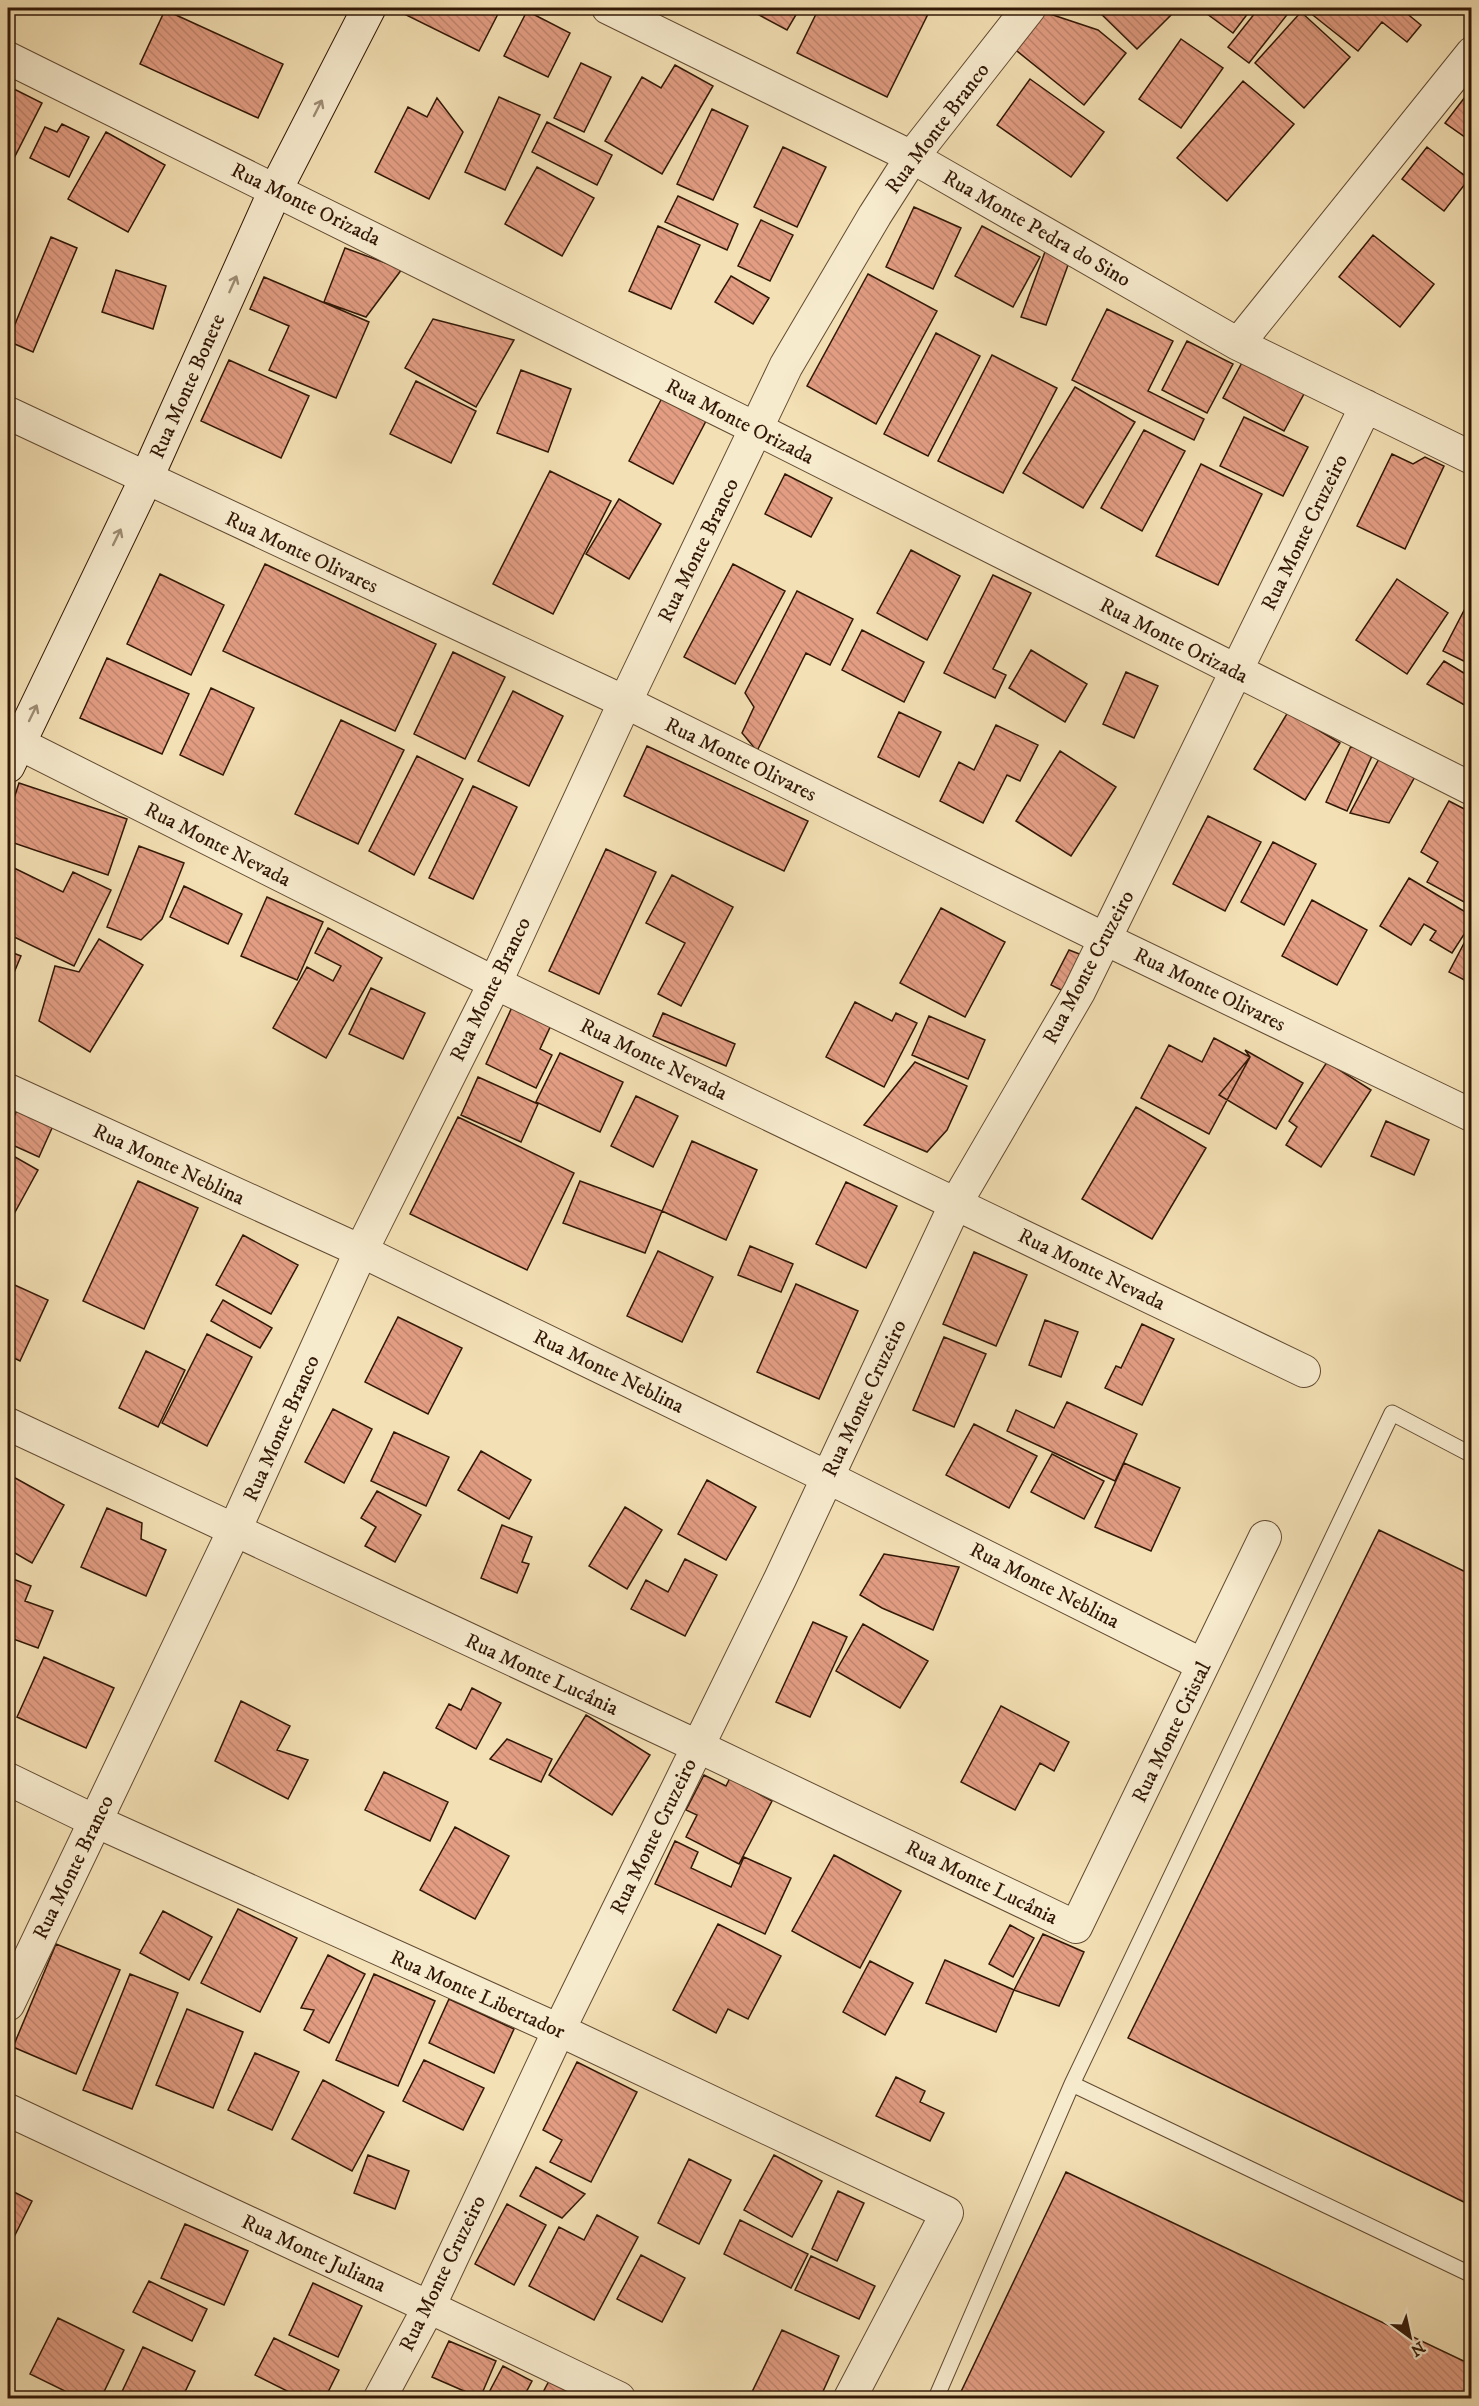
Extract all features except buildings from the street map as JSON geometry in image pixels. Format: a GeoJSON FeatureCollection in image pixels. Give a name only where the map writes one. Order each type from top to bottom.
{"type":"FeatureCollection","features":[{"type":"Feature","properties":{"kind":"street","name":"Rua Monte Bonete"},"geometry":{"type":"LineString","coordinates":[[11,749],[146,479],[276,189],[369,8]]}},
{"type":"Feature","properties":{"kind":"street","name":"Rua Monte Pedra do Sino"},"geometry":{"type":"LineString","coordinates":[[608,8],[912,157],[1238,344],[1472,458]]}},
{"type":"Feature","properties":{"kind":"street","name":"Rua Monte Branco"},"geometry":{"type":"LineString","coordinates":[[8,2004],[234,1531],[361,1251],[495,983],[625,702],[786,366],[875,214],[912,157],[1029,8]]}},
{"type":"Feature","properties":{"kind":"street"},"geometry":{"type":"LineString","coordinates":[[1238,344],[1472,53]]}},
{"type":"Feature","properties":{"kind":"street","name":"Rua Monte Orizada"},"geometry":{"type":"LineString","coordinates":[[8,58],[757,429],[1472,789]]}},
{"type":"Feature","properties":{"kind":"street","name":"Rua Monte Cruzeiro"},"geometry":{"type":"LineString","coordinates":[[380,2398],[429,2307],[559,2030],[780,1579],[956,1203],[1079,992],[1366,406]]}},
{"type":"Feature","properties":{"kind":"street","name":"Rua Monte Olivares"},"geometry":{"type":"LineString","coordinates":[[8,413],[625,702],[1105,939],[1471,1114]]}},
{"type":"Feature","properties":{"kind":"street","name":"Rua Monte Nevada"},"geometry":{"type":"LineString","coordinates":[[11,749],[1304,1371]]}},
{"type":"Feature","properties":{"kind":"street","name":"Rua Monte Neblina"},"geometry":{"type":"LineString","coordinates":[[8,1090],[361,1251],[827,1477],[1203,1665]]}},
{"type":"Feature","properties":{"kind":"street","name":"Rua Monte Lucânia"},"geometry":{"type":"LineString","coordinates":[[8,1424],[697,1746],[1076,1927]]}},
{"type":"Feature","properties":{"kind":"street","name":"Rua Monte Cristal"},"geometry":{"type":"LineString","coordinates":[[1076,1927],[1266,1537]]}},
{"type":"Feature","properties":{"kind":"street","name":"Rua Monte Libertador"},"geometry":{"type":"LineString","coordinates":[[8,1779],[95,1821],[559,2030],[947,2213],[850,2398]]}},
{"type":"Feature","properties":{"kind":"street","name":"Rua Monte Juliana"},"geometry":{"type":"LineString","coordinates":[[8,2110],[619,2398]]}},
{"type":"Feature","properties":{"kind":"lane"},"geometry":{"type":"LineString","coordinates":[[936,2398],[1072,2084],[1392,1413],[1472,1455]]}},
{"type":"Feature","properties":{"kind":"lane"},"geometry":{"type":"LineString","coordinates":[[1072,2084],[1472,2275]]}}]}
